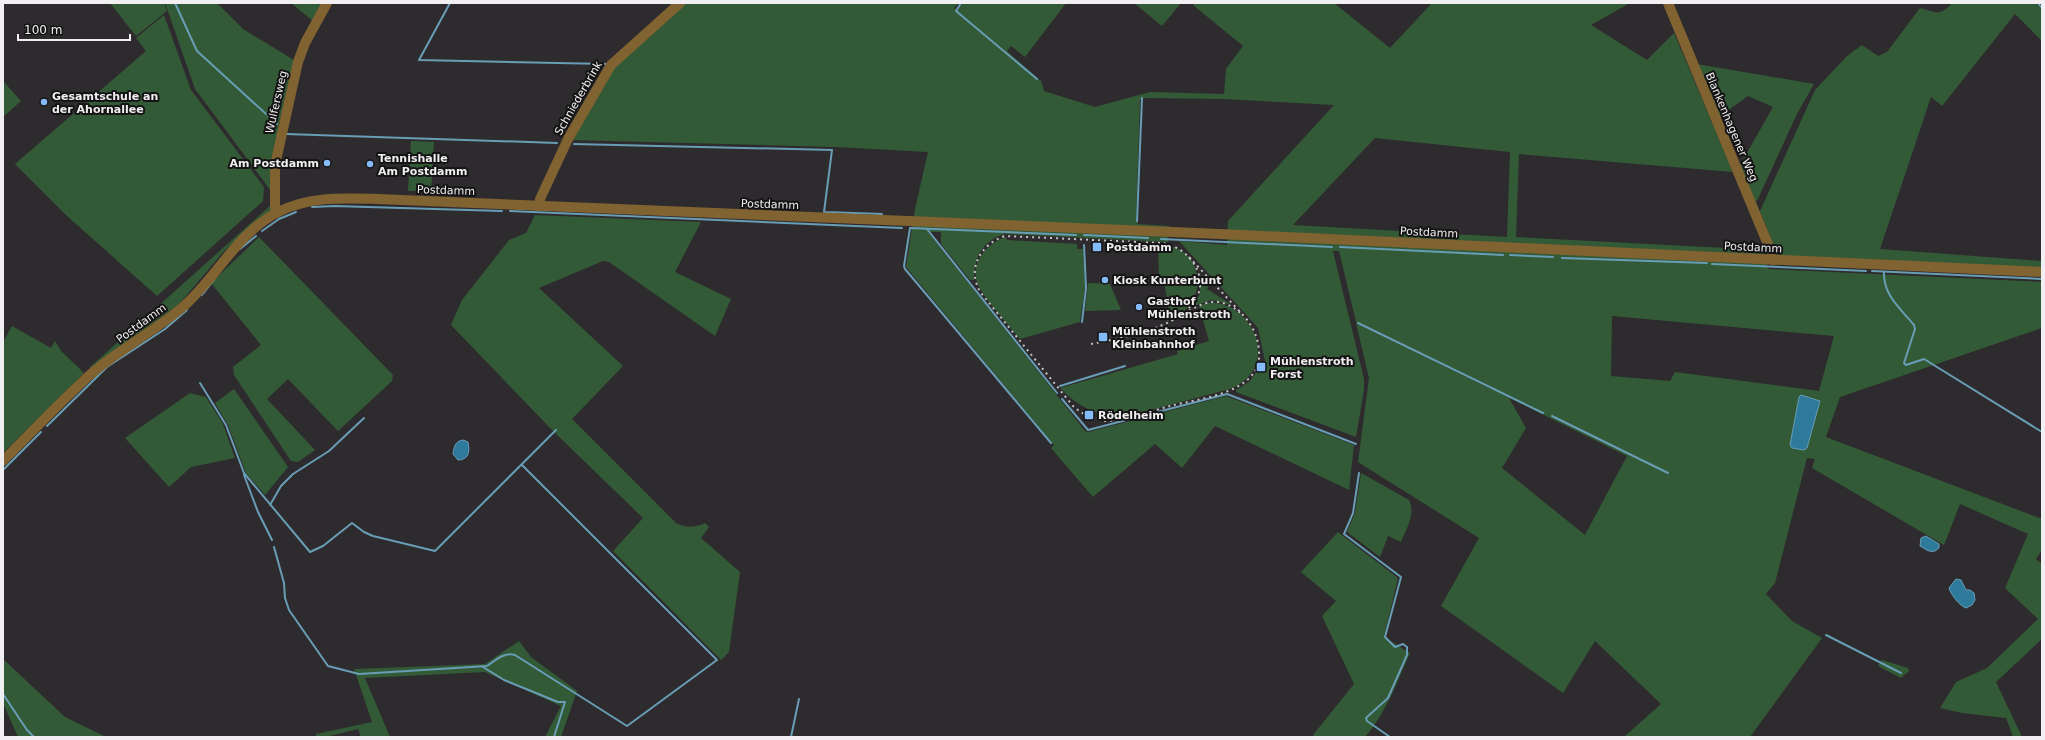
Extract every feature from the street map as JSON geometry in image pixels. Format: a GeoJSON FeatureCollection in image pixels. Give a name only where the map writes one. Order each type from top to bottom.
{"type":"FeatureCollection","features":[{"type":"Feature","properties":{"kind":"street","name":"Wulfersweg"},"geometry":{"type":"LineString","coordinates":[[277,213],[275,207],[275,165],[298,62],[305,43],[327,3]]}},
{"type":"Feature","properties":{"kind":"street","name":"Schniederbrink"},"geometry":{"type":"LineString","coordinates":[[539,206],[540,199],[568,139],[611,65],[680,3]]}},
{"type":"Feature","properties":{"kind":"street","name":"Blankenhagener Weg"},"geometry":{"type":"LineString","coordinates":[[1668,3],[1770,248],[1773,260]]}},
{"type":"Feature","properties":{"kind":"street","name":"Postdamm"},"geometry":{"type":"LineString","coordinates":[[3,461],[92,374],[184,306],[239,243],[277,213],[305,202],[338,198],[1220,234],[2042,272]]}},
{"type":"Feature","properties":{"kind":"green space"},"geometry":{"type":"Polygon","coordinates":[[[110,3],[164,3],[167,11],[136,36],[110,3]]]}},
{"type":"Feature","properties":{"kind":"green space"},"geometry":{"type":"Polygon","coordinates":[[[165,3],[217,3],[243,29],[294,60],[279,124],[271,191],[195,89],[165,3]]]}},
{"type":"Feature","properties":{"kind":"green space"},"geometry":{"type":"Polygon","coordinates":[[[291,3],[323,3],[313,21],[291,3]]]}},
{"type":"Feature","properties":{"kind":"green space"},"geometry":{"type":"Polygon","coordinates":[[[685,3],[959,3],[954,8],[957,10],[963,3],[1066,3],[1025,57],[1011,46],[1007,51],[1041,81],[1044,91],[1095,107],[1150,92],[1224,94],[1226,69],[1243,46],[1193,5],[1195,3],[1334,3],[1390,48],[1432,3],[1630,3],[1591,25],[1647,60],[1674,33],[1733,172],[1519,154],[1516,237],[1764,250],[1768,269],[2042,282],[2042,328],[1840,397],[1826,437],[2042,519],[2042,550],[2036,559],[2042,564],[2042,639],[1996,682],[2022,737],[2013,737],[2006,718],[1962,713],[1940,708],[1956,682],[1987,668],[2038,619],[2005,588],[2028,534],[1960,504],[1944,545],[1812,468],[1815,459],[1807,458],[1775,583],[1766,594],[1792,621],[1822,638],[1750,737],[1624,737],[1661,704],[1595,641],[1563,693],[1441,606],[1479,538],[1358,462],[1369,378],[1356,323],[1491,389],[1491,387],[1356,322],[1339,251],[1333,251],[1364,379],[1364,390],[1356,437],[1236,392],[1236,390],[1250,381],[1257,371],[1263,372],[1263,362],[1265,361],[1258,328],[1179,241],[1227,245],[1228,221],[1334,105],[1224,99],[1143,98],[1140,100],[1136,219],[1138,220],[1138,224],[1169,226],[1168,242],[1005,234],[997,237],[985,245],[975,264],[974,280],[970,280],[941,244],[941,232],[928,232],[1085,431],[1088,432],[1226,396],[1354,445],[1349,490],[1215,426],[1182,468],[1155,444],[1093,497],[1051,448],[1054,445],[906,267],[915,209],[928,152],[836,147],[571,140],[613,66],[685,3]],[[1375,138],[1293,225],[1507,237],[1510,152],[1375,138]],[[1612,316],[1611,376],[1670,381],[1675,372],[1819,391],[1834,336],[1612,316]],[[1509,398],[1526,428],[1502,468],[1585,535],[1627,456],[1509,398]]]}},
{"type":"Feature","properties":{"kind":"green space"},"geometry":{"type":"Polygon","coordinates":[[[1134,3],[1181,3],[1162,26],[1134,3]]]}},
{"type":"Feature","properties":{"kind":"green space"},"geometry":{"type":"Polygon","coordinates":[[[1952,3],[2037,3],[2042,9],[2042,41],[2015,14],[1942,106],[1931,97],[1880,249],[2042,261],[2042,269],[1778,256],[1760,211],[1815,90],[1847,56],[1862,45],[1878,56],[1887,52],[1920,8],[1934,12],[1941,12],[1952,3]]]}},
{"type":"Feature","properties":{"kind":"green space"},"geometry":{"type":"Polygon","coordinates":[[[164,15],[191,90],[264,187],[263,201],[157,296],[67,216],[15,164],[146,51],[136,38],[164,15]]]}},
{"type":"Feature","properties":{"kind":"green space"},"geometry":{"type":"Polygon","coordinates":[[[1697,64],[1814,84],[1797,114],[1757,201],[1754,200],[1740,165],[1773,107],[1748,96],[1719,117],[1697,64]]]}},
{"type":"Feature","properties":{"kind":"green space"},"geometry":{"type":"Polygon","coordinates":[[[3,81],[21,101],[3,117],[3,81]]]}},
{"type":"Feature","properties":{"kind":"green space"},"geometry":{"type":"Polygon","coordinates":[[[411,141],[434,142],[431,191],[408,191],[411,141]]]}},
{"type":"Feature","properties":{"kind":"green space"},"geometry":{"type":"Polygon","coordinates":[[[271,205],[271,213],[225,250],[180,303],[92,369],[89,368],[271,205]]]}},
{"type":"Feature","properties":{"kind":"green space"},"geometry":{"type":"Polygon","coordinates":[[[535,215],[701,222],[675,272],[731,299],[715,336],[609,262],[603,261],[539,288],[623,366],[572,419],[676,523],[690,527],[705,523],[709,527],[701,538],[740,572],[729,652],[721,660],[613,551],[643,518],[552,430],[451,325],[462,300],[509,240],[526,233],[535,215]]]}},
{"type":"Feature","properties":{"kind":"green space"},"geometry":{"type":"Polygon","coordinates":[[[259,237],[393,375],[392,381],[338,431],[288,379],[267,399],[315,450],[298,462],[291,461],[234,375],[233,367],[261,345],[211,283],[259,237]]]}},
{"type":"Feature","properties":{"kind":"green space"},"geometry":{"type":"Polygon","coordinates":[[[1006,237],[1007,240],[1077,244],[1077,249],[1083,249],[1085,287],[1080,322],[1020,339],[986,298],[978,285],[976,277],[978,262],[986,249],[992,244],[1006,237]]]}},
{"type":"Feature","properties":{"kind":"green space"},"geometry":{"type":"Polygon","coordinates":[[[1158,244],[1174,247],[1186,254],[1194,264],[1197,276],[1197,289],[1192,302],[1182,313],[1167,321],[1168,304],[1164,278],[1159,277],[1158,244]]]}},
{"type":"Feature","properties":{"kind":"green space"},"geometry":{"type":"Polygon","coordinates":[[[1200,275],[1210,283],[1207,289],[1232,305],[1212,300],[1191,307],[1200,294],[1200,275]]]}},
{"type":"Feature","properties":{"kind":"green space"},"geometry":{"type":"Polygon","coordinates":[[[1088,283],[1110,284],[1121,310],[1085,311],[1088,283]]]}},
{"type":"Feature","properties":{"kind":"green space"},"geometry":{"type":"Polygon","coordinates":[[[1207,303],[1223,305],[1237,312],[1248,323],[1256,337],[1258,352],[1255,366],[1246,379],[1230,389],[1128,416],[1118,416],[1091,410],[1075,401],[1060,388],[1178,354],[1177,351],[1209,341],[1199,306],[1207,303]]]}},
{"type":"Feature","properties":{"kind":"green space"},"geometry":{"type":"Polygon","coordinates":[[[12,326],[51,348],[55,341],[61,351],[84,373],[3,453],[3,342],[12,326]]]}},
{"type":"Feature","properties":{"kind":"green space"},"geometry":{"type":"Polygon","coordinates":[[[234,389],[288,467],[265,495],[246,473],[228,425],[215,403],[234,389]]]}},
{"type":"Feature","properties":{"kind":"green space"},"geometry":{"type":"Polygon","coordinates":[[[190,393],[206,397],[223,424],[235,458],[191,467],[169,487],[125,438],[190,393]]]}},
{"type":"Feature","properties":{"kind":"green space"},"geometry":{"type":"Polygon","coordinates":[[[1361,473],[1409,500],[1411,505],[1410,521],[1401,542],[1388,536],[1380,557],[1347,532],[1355,513],[1361,473]]]}},
{"type":"Feature","properties":{"kind":"green space"},"geometry":{"type":"Polygon","coordinates":[[[1338,532],[1398,578],[1384,637],[1410,653],[1385,708],[1365,737],[1315,737],[1313,735],[1354,684],[1322,616],[1336,601],[1301,572],[1338,532]]]}},
{"type":"Feature","properties":{"kind":"green space"},"geometry":{"type":"Polygon","coordinates":[[[519,641],[531,657],[577,691],[561,737],[545,737],[561,706],[485,672],[365,678],[390,737],[361,737],[358,729],[325,737],[316,737],[316,734],[372,722],[354,669],[485,664],[519,641]]]}},
{"type":"Feature","properties":{"kind":"green space"},"geometry":{"type":"Polygon","coordinates":[[[3,659],[65,717],[106,737],[18,737],[3,703],[3,659]]]}},
{"type":"Feature","properties":{"kind":"green space"},"geometry":{"type":"Polygon","coordinates":[[[1882,660],[1908,668],[1909,671],[1901,678],[1878,666],[1882,660]]]}},
{"type":"Feature","properties":{"kind":"water"},"geometry":{"type":"Polygon","coordinates":[[[1801,395],[1820,401],[1807,448],[1804,450],[1792,448],[1790,445],[1799,397],[1801,395]]]}},
{"type":"Feature","properties":{"kind":"water"},"geometry":{"type":"Polygon","coordinates":[[[463,440],[468,442],[469,452],[467,457],[462,460],[458,460],[453,454],[455,445],[463,440]]]}},
{"type":"Feature","properties":{"kind":"water"},"geometry":{"type":"Polygon","coordinates":[[[1926,536],[1939,544],[1939,548],[1932,551],[1920,546],[1921,538],[1926,536]]]}},
{"type":"Feature","properties":{"kind":"water"},"geometry":{"type":"Polygon","coordinates":[[[1956,579],[1961,580],[1966,590],[1970,590],[1974,593],[1975,600],[1972,605],[1966,608],[1956,600],[1949,588],[1956,579]]]}},
{"type":"Feature","properties":{"kind":"waterway"},"geometry":{"type":"LineString","coordinates":[[175,3],[197,51],[277,124]]}},
{"type":"Feature","properties":{"kind":"waterway"},"geometry":{"type":"LineString","coordinates":[[450,3],[419,60],[607,64]]}},
{"type":"Feature","properties":{"kind":"waterway"},"geometry":{"type":"LineString","coordinates":[[961,3],[956,11],[1037,79]]}},
{"type":"Feature","properties":{"kind":"waterway"},"geometry":{"type":"LineString","coordinates":[[2038,3],[2042,8]]}},
{"type":"Feature","properties":{"kind":"waterway"},"geometry":{"type":"LineString","coordinates":[[1137,221],[1142,98]]}},
{"type":"Feature","properties":{"kind":"waterway"},"geometry":{"type":"LineString","coordinates":[[286,134],[557,143]]}},
{"type":"Feature","properties":{"kind":"waterway"},"geometry":{"type":"LineString","coordinates":[[574,144],[832,150],[824,212],[882,214]]}},
{"type":"Feature","properties":{"kind":"waterway"},"geometry":{"type":"LineString","coordinates":[[312,207],[334,206],[502,211]]}},
{"type":"Feature","properties":{"kind":"waterway"},"geometry":{"type":"LineString","coordinates":[[510,211],[902,228]]}},
{"type":"Feature","properties":{"kind":"waterway"},"geometry":{"type":"LineString","coordinates":[[262,231],[279,219],[296,212]]}},
{"type":"Feature","properties":{"kind":"waterway"},"geometry":{"type":"LineString","coordinates":[[1051,443],[904,266],[910,228],[1076,235]]}},
{"type":"Feature","properties":{"kind":"waterway"},"geometry":{"type":"LineString","coordinates":[[927,229],[1057,393]]}},
{"type":"Feature","properties":{"kind":"waterway"},"geometry":{"type":"LineString","coordinates":[[1084,235],[1148,238]]}},
{"type":"Feature","properties":{"kind":"waterway"},"geometry":{"type":"LineString","coordinates":[[240,249],[256,236]]}},
{"type":"Feature","properties":{"kind":"waterway"},"geometry":{"type":"LineString","coordinates":[[1161,239],[1332,247]]}},
{"type":"Feature","properties":{"kind":"waterway"},"geometry":{"type":"LineString","coordinates":[[1082,322],[1086,288],[1084,245]]}},
{"type":"Feature","properties":{"kind":"waterway"},"geometry":{"type":"LineString","coordinates":[[1340,247],[1503,255]]}},
{"type":"Feature","properties":{"kind":"waterway"},"geometry":{"type":"LineString","coordinates":[[1510,255],[1553,257]]}},
{"type":"Feature","properties":{"kind":"waterway"},"geometry":{"type":"LineString","coordinates":[[1562,258],[1707,263]]}},
{"type":"Feature","properties":{"kind":"waterway"},"geometry":{"type":"LineString","coordinates":[[1712,264],[1866,271]]}},
{"type":"Feature","properties":{"kind":"waterway"},"geometry":{"type":"LineString","coordinates":[[1872,271],[2042,279]]}},
{"type":"Feature","properties":{"kind":"waterway"},"geometry":{"type":"LineString","coordinates":[[1884,272],[1884,280],[1889,294],[1893,301],[1914,325],[1915,329],[1904,363],[1906,365],[1924,359],[2042,432]]}},
{"type":"Feature","properties":{"kind":"waterway"},"geometry":{"type":"LineString","coordinates":[[202,295],[214,280]]}},
{"type":"Feature","properties":{"kind":"waterway"},"geometry":{"type":"LineString","coordinates":[[47,426],[107,367],[165,329],[187,310]]}},
{"type":"Feature","properties":{"kind":"waterway"},"geometry":{"type":"LineString","coordinates":[[1358,323],[1543,413]]}},
{"type":"Feature","properties":{"kind":"waterway"},"geometry":{"type":"LineString","coordinates":[[1060,386],[1125,366]]}},
{"type":"Feature","properties":{"kind":"waterway"},"geometry":{"type":"LineString","coordinates":[[200,383],[226,425],[244,473],[310,552],[323,546],[352,523],[364,532],[373,536],[435,551],[556,430]]}},
{"type":"Feature","properties":{"kind":"waterway"},"geometry":{"type":"LineString","coordinates":[[1062,399],[1088,430],[1227,394],[1356,444]]}},
{"type":"Feature","properties":{"kind":"waterway"},"geometry":{"type":"LineString","coordinates":[[1552,416],[1668,473]]}},
{"type":"Feature","properties":{"kind":"waterway"},"geometry":{"type":"LineString","coordinates":[[270,505],[281,486],[293,474],[329,451],[364,418]]}},
{"type":"Feature","properties":{"kind":"waterway"},"geometry":{"type":"LineString","coordinates":[[3,470],[41,432]]}},
{"type":"Feature","properties":{"kind":"waterway"},"geometry":{"type":"LineString","coordinates":[[274,547],[284,583],[285,598],[289,610],[328,666],[359,674],[487,666],[497,659],[511,654],[515,655],[627,726],[717,660],[522,465]]}},
{"type":"Feature","properties":{"kind":"waterway"},"geometry":{"type":"LineString","coordinates":[[1359,473],[1353,513],[1344,534],[1401,577],[1385,637],[1395,647],[1403,644],[1407,647],[1407,655],[1388,698],[1366,718],[1367,721],[1390,737]]}},
{"type":"Feature","properties":{"kind":"waterway"},"geometry":{"type":"LineString","coordinates":[[244,475],[258,512],[272,540]]}},
{"type":"Feature","properties":{"kind":"waterway"},"geometry":{"type":"LineString","coordinates":[[1826,635],[1901,673]]}},
{"type":"Feature","properties":{"kind":"waterway"},"geometry":{"type":"LineString","coordinates":[[483,667],[504,680],[558,702],[565,702],[554,737]]}},
{"type":"Feature","properties":{"kind":"waterway"},"geometry":{"type":"LineString","coordinates":[[3,694],[27,730],[34,737]]}},
{"type":"Feature","properties":{"kind":"waterway"},"geometry":{"type":"LineString","coordinates":[[791,737],[799,699]]}},
{"type":"Feature","properties":{"kind":"railway"},"geometry":{"type":"LineString","coordinates":[[1189,257],[1243,315],[1250,323],[1256,336],[1259,351],[1258,365],[1251,376],[1241,385],[1228,391],[1130,418],[1113,421],[1092,418],[1073,406],[981,293],[975,276],[975,267],[982,251],[996,240],[1005,236],[1162,243],[1170,245],[1185,253],[1196,267],[1199,275],[1200,283],[1198,296],[1180,316],[1197,307],[1212,302],[1227,304],[1243,315]]}},
{"type":"Feature","properties":{"kind":"railway"},"geometry":{"type":"LineString","coordinates":[[1091,344],[1125,337],[1148,330],[1170,322],[1180,316]]}},
{"type":"Feature","properties":{"kind":"place","name":"Gesamtschule an der Ahornallee"},"geometry":{"type":"Point","coordinates":[44,102]}},
{"type":"Feature","properties":{"kind":"place","name":"Am Postdamm"},"geometry":{"type":"Point","coordinates":[327,163]}},
{"type":"Feature","properties":{"kind":"place","name":"Tennishalle Am Postdamm"},"geometry":{"type":"Point","coordinates":[370,164]}},
{"type":"Feature","properties":{"kind":"place","name":"Postdamm"},"geometry":{"type":"Point","coordinates":[1097,247]}},
{"type":"Feature","properties":{"kind":"place","name":"Kiosk Kunterbunt"},"geometry":{"type":"Point","coordinates":[1105,280]}},
{"type":"Feature","properties":{"kind":"place","name":"Gasthof Mühlenstroth"},"geometry":{"type":"Point","coordinates":[1139,307]}},
{"type":"Feature","properties":{"kind":"place","name":"Mühlenstroth Kleinbahnhof"},"geometry":{"type":"Point","coordinates":[1103,337]}},
{"type":"Feature","properties":{"kind":"place","name":"Mühlenstroth Forst"},"geometry":{"type":"Point","coordinates":[1261,367]}},
{"type":"Feature","properties":{"kind":"place","name":"Rödelheim"},"geometry":{"type":"Point","coordinates":[1089,415]}}]}
